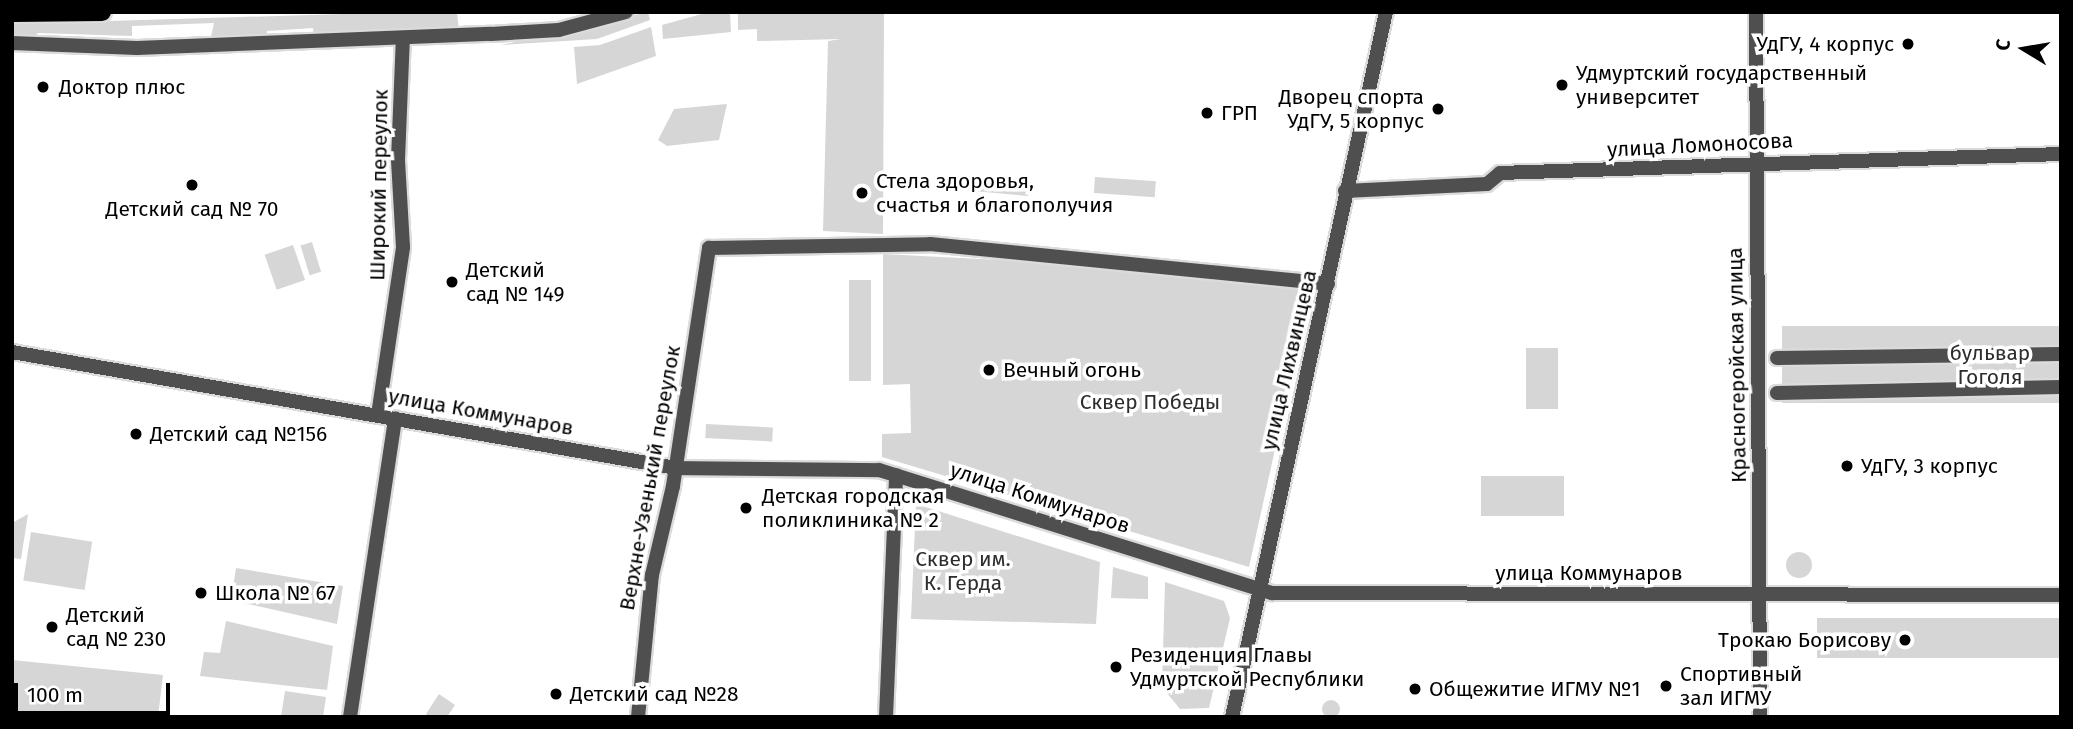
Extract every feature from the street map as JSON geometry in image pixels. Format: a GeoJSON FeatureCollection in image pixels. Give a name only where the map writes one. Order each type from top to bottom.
{"type":"FeatureCollection","features":[{"type":"Feature","properties":{"kind":"main road"},"geometry":{"type":"LineString","coordinates":[[12,13],[102,12]]}},
{"type":"Feature","properties":{"kind":"street"},"geometry":{"type":"LineString","coordinates":[[12,43],[125,48],[402,38],[559,30],[626,12]]}},
{"type":"Feature","properties":{"kind":"street","name":"улица Лихвинцева"},"geometry":{"type":"LineString","coordinates":[[1232,717],[1386,12]]}},
{"type":"Feature","properties":{"kind":"street","name":"Красногеройская улица"},"geometry":{"type":"LineString","coordinates":[[1756,12],[1760,717]]}},
{"type":"Feature","properties":{"kind":"street","name":"Широкий переулок"},"geometry":{"type":"LineString","coordinates":[[378,415],[403,247],[398,160],[402,38]]}},
{"type":"Feature","properties":{"kind":"street","name":"улица Ломоносова"},"geometry":{"type":"LineString","coordinates":[[1345,191],[1487,184],[1500,173],[2061,153]]}},
{"type":"Feature","properties":{"kind":"street","name":"Верхне-Узенький переулок"},"geometry":{"type":"LineString","coordinates":[[638,717],[652,575],[676,468],[709,248],[930,244],[1328,284]]}},
{"type":"Feature","properties":{"kind":"street","name":"улица Коммунаров"},"geometry":{"type":"LineString","coordinates":[[12,352],[676,468],[879,470],[1260,591],[2061,595]]}},
{"type":"Feature","properties":{"kind":"street"},"geometry":{"type":"LineString","coordinates":[[1777,358],[2061,354]]}},
{"type":"Feature","properties":{"kind":"street"},"geometry":{"type":"LineString","coordinates":[[1777,393],[2061,387]]}},
{"type":"Feature","properties":{"kind":"street"},"geometry":{"type":"LineString","coordinates":[[350,717],[395,418]]}},
{"type":"Feature","properties":{"kind":"street"},"geometry":{"type":"LineString","coordinates":[[886,717],[896,475]]}},
{"type":"Feature","properties":{"kind":"green space"},"geometry":{"type":"Polygon","coordinates":[[[481,12],[457,13],[459,30],[314,36],[313,28],[267,31],[266,39],[210,41],[214,23],[132,26],[132,36],[38,33],[32,39],[12,35],[12,24],[481,12]]]}},
{"type":"Feature","properties":{"kind":"green space"},"geometry":{"type":"Polygon","coordinates":[[[648,12],[650,20],[597,39],[501,45],[648,12]]]}},
{"type":"Feature","properties":{"kind":"green space"},"geometry":{"type":"Polygon","coordinates":[[[709,12],[730,12],[731,32],[663,39],[662,25],[709,12]]]}},
{"type":"Feature","properties":{"kind":"green space"},"geometry":{"type":"Polygon","coordinates":[[[738,12],[884,12],[883,234],[823,231],[828,41],[841,39],[757,41],[757,29],[738,30],[738,12]]]}},
{"type":"Feature","properties":{"kind":"green space"},"geometry":{"type":"Polygon","coordinates":[[[651,27],[656,56],[577,84],[574,47],[600,45],[651,27]]]}},
{"type":"Feature","properties":{"kind":"green space"},"geometry":{"type":"Polygon","coordinates":[[[727,104],[719,140],[667,146],[658,140],[674,109],[727,104]]]}},
{"type":"Feature","properties":{"kind":"green space"},"geometry":{"type":"Polygon","coordinates":[[[1095,177],[1156,181],[1155,197],[1094,193],[1095,177]]]}},
{"type":"Feature","properties":{"kind":"green space"},"geometry":{"type":"Polygon","coordinates":[[[1030,180],[1028,196],[950,189],[951,181],[1030,180]]]}},
{"type":"Feature","properties":{"kind":"green space"},"geometry":{"type":"Polygon","coordinates":[[[312,242],[321,272],[310,275],[301,246],[312,242]]]}},
{"type":"Feature","properties":{"kind":"green space"},"geometry":{"type":"Polygon","coordinates":[[[293,245],[305,280],[277,290],[265,255],[293,245]]]}},
{"type":"Feature","properties":{"kind":"green space","name":"Сквер Победы"},"geometry":{"type":"Polygon","coordinates":[[[883,254],[1039,262],[1310,291],[1249,567],[882,457],[882,434],[911,433],[910,384],[883,385],[883,254]]]}},
{"type":"Feature","properties":{"kind":"green space"},"geometry":{"type":"Polygon","coordinates":[[[849,280],[871,280],[871,381],[849,381],[849,280]]]}},
{"type":"Feature","properties":{"kind":"green space","name":"бульвар Гоголя"},"geometry":{"type":"Polygon","coordinates":[[[1782,326],[2061,326],[2061,403],[1782,403],[1782,326]]]}},
{"type":"Feature","properties":{"kind":"green space"},"geometry":{"type":"Polygon","coordinates":[[[1526,348],[1558,348],[1558,409],[1526,409],[1526,348]]]}},
{"type":"Feature","properties":{"kind":"green space"},"geometry":{"type":"Polygon","coordinates":[[[706,424],[773,428],[772,441],[705,438],[706,424]]]}},
{"type":"Feature","properties":{"kind":"green space"},"geometry":{"type":"Polygon","coordinates":[[[1481,476],[1564,476],[1564,516],[1481,516],[1481,476]]]}},
{"type":"Feature","properties":{"kind":"green space","name":"Сквер им. К. Герда"},"geometry":{"type":"Polygon","coordinates":[[[916,504],[1100,562],[1096,624],[911,619],[916,504]]]}},
{"type":"Feature","properties":{"kind":"green space"},"geometry":{"type":"Polygon","coordinates":[[[28,514],[21,559],[12,558],[12,523],[28,514]]]}},
{"type":"Feature","properties":{"kind":"green space"},"geometry":{"type":"Polygon","coordinates":[[[31,532],[92,542],[85,590],[23,580],[31,532]]]}},
{"type":"Feature","properties":{"kind":"green space"},"geometry":{"type":"Polygon","coordinates":[[[1799,552],[1808,556],[1812,565],[1808,574],[1799,578],[1790,574],[1786,565],[1790,556],[1799,552]]]}},
{"type":"Feature","properties":{"kind":"green space"},"geometry":{"type":"Polygon","coordinates":[[[1113,567],[1148,577],[1148,599],[1111,598],[1113,567]]]}},
{"type":"Feature","properties":{"kind":"green space"},"geometry":{"type":"Polygon","coordinates":[[[236,568],[343,586],[337,624],[231,600],[236,568]]]}},
{"type":"Feature","properties":{"kind":"green space"},"geometry":{"type":"Polygon","coordinates":[[[1165,582],[1224,601],[1230,618],[1209,708],[1180,709],[1162,687],[1165,582]]]}},
{"type":"Feature","properties":{"kind":"green space"},"geometry":{"type":"Polygon","coordinates":[[[1817,618],[2061,618],[2061,658],[1817,658],[1817,618]]]}},
{"type":"Feature","properties":{"kind":"green space"},"geometry":{"type":"Polygon","coordinates":[[[226,621],[333,646],[327,690],[200,676],[204,652],[220,653],[226,621]]]}},
{"type":"Feature","properties":{"kind":"green space"},"geometry":{"type":"Polygon","coordinates":[[[12,660],[163,675],[158,717],[12,717],[12,660]]]}},
{"type":"Feature","properties":{"kind":"green space"},"geometry":{"type":"Polygon","coordinates":[[[285,691],[326,697],[323,717],[281,717],[285,691]]]}},
{"type":"Feature","properties":{"kind":"green space"},"geometry":{"type":"Polygon","coordinates":[[[439,694],[455,705],[447,717],[429,717],[426,714],[439,694]]]}},
{"type":"Feature","properties":{"kind":"green space"},"geometry":{"type":"Polygon","coordinates":[[[1331,700],[1337,703],[1340,709],[1337,715],[1331,718],[1325,715],[1322,709],[1325,703],[1331,700]]]}},
{"type":"Feature","properties":{"kind":"place","name":"УдГУ, 4 корпус"},"geometry":{"type":"Point","coordinates":[1908,44]}},
{"type":"Feature","properties":{"kind":"place","name":"Удмуртский государственный университет"},"geometry":{"type":"Point","coordinates":[1562,85]}},
{"type":"Feature","properties":{"kind":"place","name":"Доктор плюс"},"geometry":{"type":"Point","coordinates":[43,87]}},
{"type":"Feature","properties":{"kind":"place","name":"Дворец спорта УдГУ, 5 корпус"},"geometry":{"type":"Point","coordinates":[1438,109]}},
{"type":"Feature","properties":{"kind":"place","name":"ГРП"},"geometry":{"type":"Point","coordinates":[1207,113]}},
{"type":"Feature","properties":{"kind":"place","name":"Детский сад № 70"},"geometry":{"type":"Point","coordinates":[192,185]}},
{"type":"Feature","properties":{"kind":"place","name":"Стела здоровья, счастья и благополучия"},"geometry":{"type":"Point","coordinates":[862,193]}},
{"type":"Feature","properties":{"kind":"place","name":"Детский сад № 149"},"geometry":{"type":"Point","coordinates":[452,282]}},
{"type":"Feature","properties":{"kind":"place","name":"Вечный огонь"},"geometry":{"type":"Point","coordinates":[989,370]}},
{"type":"Feature","properties":{"kind":"place","name":"Детский сад №156"},"geometry":{"type":"Point","coordinates":[136,434]}},
{"type":"Feature","properties":{"kind":"place","name":"УдГУ, 3 корпус"},"geometry":{"type":"Point","coordinates":[1847,466]}},
{"type":"Feature","properties":{"kind":"place","name":"Детская городская поликлиника № 2"},"geometry":{"type":"Point","coordinates":[746,508]}},
{"type":"Feature","properties":{"kind":"place","name":"Школа № 67"},"geometry":{"type":"Point","coordinates":[201,593]}},
{"type":"Feature","properties":{"kind":"place","name":"Детский сад № 230"},"geometry":{"type":"Point","coordinates":[52,627]}},
{"type":"Feature","properties":{"kind":"place","name":"Трокаю Борисову"},"geometry":{"type":"Point","coordinates":[1905,640]}},
{"type":"Feature","properties":{"kind":"place","name":"Резиденция Главы Удмуртской Республики"},"geometry":{"type":"Point","coordinates":[1116,667]}},
{"type":"Feature","properties":{"kind":"place","name":"Спортивный зал ИГМУ"},"geometry":{"type":"Point","coordinates":[1666,686]}},
{"type":"Feature","properties":{"kind":"place","name":"Общежитие ИГМУ №1"},"geometry":{"type":"Point","coordinates":[1415,689]}},
{"type":"Feature","properties":{"kind":"place","name":"Детский сад №28"},"geometry":{"type":"Point","coordinates":[556,694]}}]}
